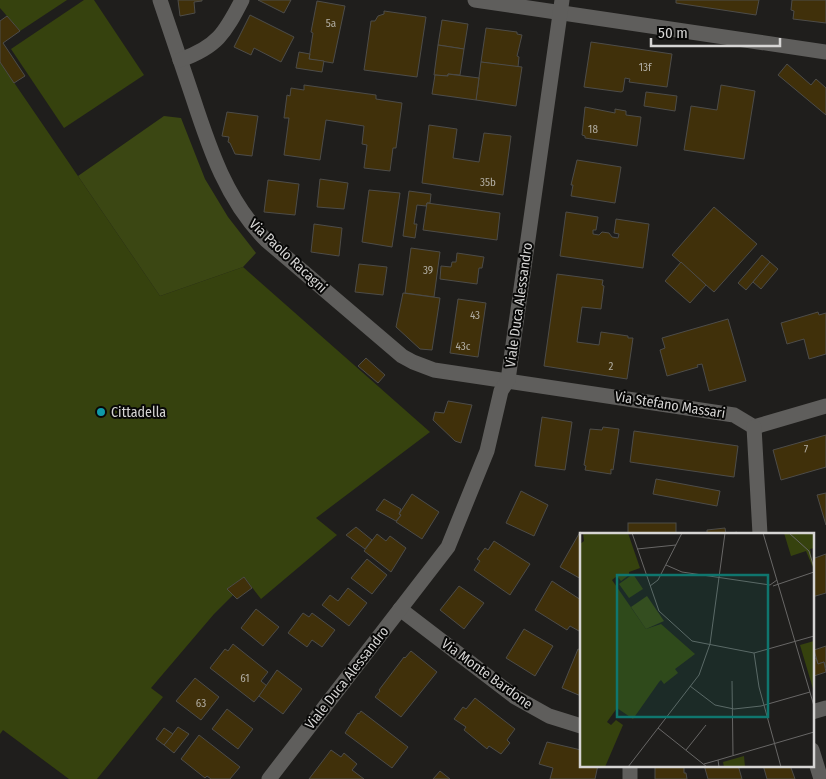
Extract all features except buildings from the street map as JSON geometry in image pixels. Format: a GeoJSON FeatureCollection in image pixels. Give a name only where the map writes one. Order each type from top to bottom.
{"type":"FeatureCollection","features":[{"type":"Feature","properties":{"kind":"street","name":"Via Paolo Racagni"},"geometry":{"type":"LineString","coordinates":[[160,0],[206,136],[226,185],[246,218],[261,234],[376,336],[402,356],[434,370],[508,380]]}},
{"type":"Feature","properties":{"kind":"street"},"geometry":{"type":"LineString","coordinates":[[180,60],[199,52],[218,39],[230,23],[242,0]]}},
{"type":"Feature","properties":{"kind":"street"},"geometry":{"type":"LineString","coordinates":[[475,0],[561,6],[826,52]]}},
{"type":"Feature","properties":{"kind":"street","name":"Viale Duca Alessandro"},"geometry":{"type":"LineString","coordinates":[[268,779],[448,547],[487,451],[501,391],[508,380],[561,6]]}},
{"type":"Feature","properties":{"kind":"street","name":"Via Stefano Massari"},"geometry":{"type":"LineString","coordinates":[[508,380],[734,415],[754,427]]}},
{"type":"Feature","properties":{"kind":"street"},"geometry":{"type":"LineString","coordinates":[[760,533],[754,427],[826,406]]}},
{"type":"Feature","properties":{"kind":"street","name":"Via Monte Bardone"},"geometry":{"type":"LineString","coordinates":[[400,610],[515,697],[549,716],[580,726]]}},
{"type":"Feature","properties":{"kind":"street"},"geometry":{"type":"LineString","coordinates":[[814,756],[821,779]]}},
{"type":"Feature","properties":{"kind":"street"},"geometry":{"type":"LineString","coordinates":[[630,766],[630,779]]}},
{"type":"Feature","properties":{"kind":"green space"},"geometry":{"type":"Polygon","coordinates":[[[0,0],[67,0],[20,31],[0,8],[0,0]]]}},
{"type":"Feature","properties":{"kind":"green space"},"geometry":{"type":"Polygon","coordinates":[[[84,0],[94,0],[144,75],[64,128],[11,49],[84,0]]]}},
{"type":"Feature","properties":{"kind":"green space"},"geometry":{"type":"Polygon","coordinates":[[[0,62],[160,296],[243,267],[430,432],[316,518],[337,535],[261,599],[244,577],[227,589],[233,595],[214,614],[151,688],[163,697],[97,779],[69,779],[3,730],[0,734],[0,62]]]}},
{"type":"Feature","properties":{"kind":"green space"},"geometry":{"type":"Polygon","coordinates":[[[164,116],[181,118],[205,179],[228,217],[256,253],[243,267],[160,296],[78,176],[164,116]]]}},
{"type":"Feature","properties":{"kind":"place","name":"Cittadella"},"geometry":{"type":"Point","coordinates":[101,412]}}]}
